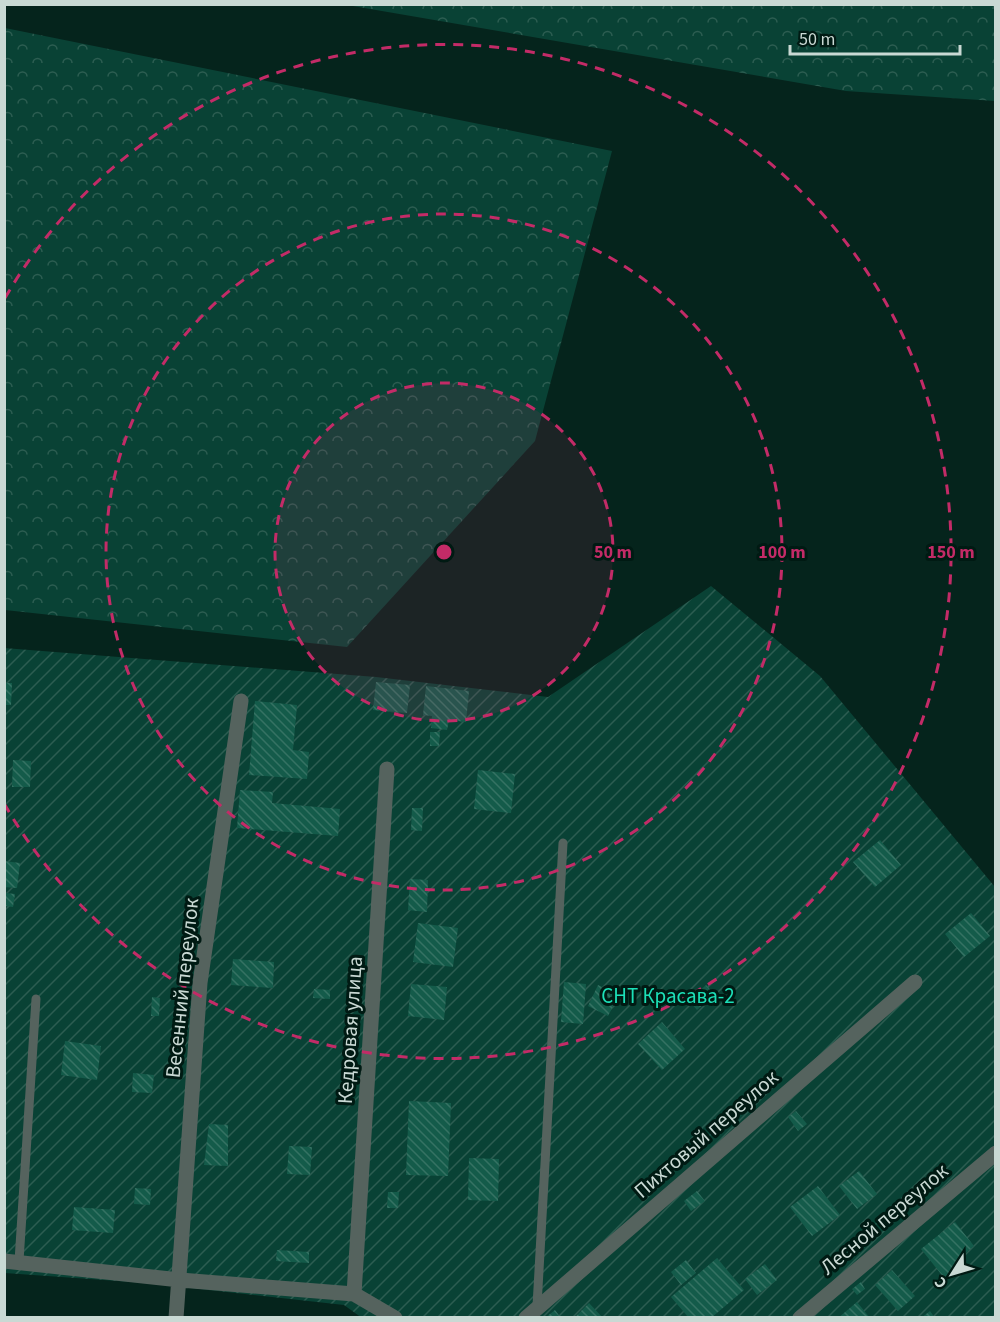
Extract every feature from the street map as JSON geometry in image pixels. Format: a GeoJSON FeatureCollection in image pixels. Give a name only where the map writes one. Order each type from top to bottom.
{"type":"FeatureCollection","features":[{"type":"Feature","properties":{"kind":"street","name":"Весенний переулок"},"geometry":{"type":"LineString","coordinates":[[176,1317],[200,982],[241,702]]}},
{"type":"Feature","properties":{"kind":"street","name":"Кедровая улица"},"geometry":{"type":"LineString","coordinates":[[354,1293],[387,769]]}},
{"type":"Feature","properties":{"kind":"street","name":"Пихтовый переулок"},"geometry":{"type":"LineString","coordinates":[[526,1317],[915,982]]}},
{"type":"Feature","properties":{"kind":"street","name":"Лесной переулок"},"geometry":{"type":"LineString","coordinates":[[800,1317],[996,1153]]}},
{"type":"Feature","properties":{"kind":"street"},"geometry":{"type":"LineString","coordinates":[[12,1261],[180,1280],[354,1293],[394,1317]]}},
{"type":"Feature","properties":{"kind":"lane"},"geometry":{"type":"LineString","coordinates":[[537,1306],[562,843]]}},
{"type":"Feature","properties":{"kind":"lane"},"geometry":{"type":"LineString","coordinates":[[12,1261],[36,999]]}},
{"type":"Feature","properties":{"kind":"green space"},"geometry":{"type":"Polygon","coordinates":[[[347,5],[995,5],[995,101],[846,91],[347,5]]]}},
{"type":"Feature","properties":{"kind":"green space"},"geometry":{"type":"Polygon","coordinates":[[[5,28],[612,151],[535,441],[347,647],[5,610],[5,28]]]}},
{"type":"Feature","properties":{"kind":"green space","name":"СНТ Красава-2"},"geometry":{"type":"Polygon","coordinates":[[[711,586],[820,676],[995,887],[995,1317],[362,1318],[344,1305],[146,1283],[5,1273],[4,648],[376,677],[548,697],[711,586]]]}},
{"type":"Feature","properties":{"kind":"building"},"geometry":{"type":"Polygon","coordinates":[[[376,682],[410,685],[407,713],[373,710],[376,682]]]}},
{"type":"Feature","properties":{"kind":"building"},"geometry":{"type":"Polygon","coordinates":[[[5,683],[12,683],[11,705],[5,705],[5,683]]]}},
{"type":"Feature","properties":{"kind":"building"},"geometry":{"type":"Polygon","coordinates":[[[426,686],[469,691],[466,722],[449,720],[447,730],[431,728],[432,716],[423,715],[426,686]]]}},
{"type":"Feature","properties":{"kind":"building"},"geometry":{"type":"Polygon","coordinates":[[[255,701],[297,705],[293,750],[309,752],[307,779],[249,775],[255,701]]]}},
{"type":"Feature","properties":{"kind":"building"},"geometry":{"type":"Polygon","coordinates":[[[430,732],[440,732],[439,746],[430,746],[430,732]]]}},
{"type":"Feature","properties":{"kind":"building"},"geometry":{"type":"Polygon","coordinates":[[[13,760],[31,761],[30,787],[12,787],[13,760]]]}},
{"type":"Feature","properties":{"kind":"building"},"geometry":{"type":"Polygon","coordinates":[[[478,770],[515,774],[511,813],[474,809],[478,770]]]}},
{"type":"Feature","properties":{"kind":"building"},"geometry":{"type":"Polygon","coordinates":[[[240,790],[273,792],[272,803],[340,809],[338,836],[237,828],[240,790]]]}},
{"type":"Feature","properties":{"kind":"building"},"geometry":{"type":"Polygon","coordinates":[[[412,808],[423,808],[422,831],[411,830],[412,808]]]}},
{"type":"Feature","properties":{"kind":"building"},"geometry":{"type":"Polygon","coordinates":[[[880,840],[901,865],[875,887],[853,862],[880,840]]]}},
{"type":"Feature","properties":{"kind":"building"},"geometry":{"type":"Polygon","coordinates":[[[4,861],[20,863],[17,888],[4,887],[4,861]]]}},
{"type":"Feature","properties":{"kind":"building"},"geometry":{"type":"Polygon","coordinates":[[[410,879],[428,880],[427,912],[408,910],[410,879]]]}},
{"type":"Feature","properties":{"kind":"building"},"geometry":{"type":"Polygon","coordinates":[[[6,893],[15,894],[13,907],[5,906],[6,893]]]}},
{"type":"Feature","properties":{"kind":"building"},"geometry":{"type":"Polygon","coordinates":[[[971,913],[990,936],[964,957],[945,934],[971,913]]]}},
{"type":"Feature","properties":{"kind":"building"},"geometry":{"type":"Polygon","coordinates":[[[418,923],[458,928],[453,967],[413,962],[418,923]]]}},
{"type":"Feature","properties":{"kind":"building"},"geometry":{"type":"Polygon","coordinates":[[[233,959],[274,962],[273,988],[231,985],[233,959]]]}},
{"type":"Feature","properties":{"kind":"building"},"geometry":{"type":"Polygon","coordinates":[[[564,982],[586,984],[583,1024],[561,1022],[564,982]]]}},
{"type":"Feature","properties":{"kind":"building"},"geometry":{"type":"Polygon","coordinates":[[[411,984],[447,987],[444,1020],[408,1016],[411,984]]]}},
{"type":"Feature","properties":{"kind":"building"},"geometry":{"type":"Polygon","coordinates":[[[598,985],[619,995],[608,1016],[588,1006],[598,985]]]}},
{"type":"Feature","properties":{"kind":"building"},"geometry":{"type":"Polygon","coordinates":[[[706,985],[714,994],[697,1010],[689,1001],[706,985]]]}},
{"type":"Feature","properties":{"kind":"building"},"geometry":{"type":"Polygon","coordinates":[[[314,989],[330,990],[330,999],[313,998],[314,989]]]}},
{"type":"Feature","properties":{"kind":"building"},"geometry":{"type":"Polygon","coordinates":[[[152,997],[160,998],[159,1016],[151,1016],[152,997]]]}},
{"type":"Feature","properties":{"kind":"building"},"geometry":{"type":"Polygon","coordinates":[[[662,1022],[685,1049],[662,1070],[638,1044],[662,1022]]]}},
{"type":"Feature","properties":{"kind":"building"},"geometry":{"type":"Polygon","coordinates":[[[65,1041],[101,1046],[97,1080],[61,1075],[65,1041]]]}},
{"type":"Feature","properties":{"kind":"building"},"geometry":{"type":"Polygon","coordinates":[[[133,1073],[154,1075],[152,1093],[132,1092],[133,1073]]]}},
{"type":"Feature","properties":{"kind":"building"},"geometry":{"type":"Polygon","coordinates":[[[409,1101],[451,1103],[448,1176],[406,1175],[409,1101]]]}},
{"type":"Feature","properties":{"kind":"building"},"geometry":{"type":"Polygon","coordinates":[[[796,1111],[807,1124],[798,1131],[788,1117],[796,1111]]]}},
{"type":"Feature","properties":{"kind":"building"},"geometry":{"type":"Polygon","coordinates":[[[209,1124],[228,1125],[228,1166],[204,1165],[209,1124]]]}},
{"type":"Feature","properties":{"kind":"building"},"geometry":{"type":"Polygon","coordinates":[[[289,1146],[312,1147],[310,1175],[287,1174],[289,1146]]]}},
{"type":"Feature","properties":{"kind":"building"},"geometry":{"type":"Polygon","coordinates":[[[469,1158],[499,1159],[498,1201],[468,1200],[469,1158]]]}},
{"type":"Feature","properties":{"kind":"building"},"geometry":{"type":"Polygon","coordinates":[[[859,1171],[877,1194],[857,1209],[839,1186],[859,1171]]]}},
{"type":"Feature","properties":{"kind":"building"},"geometry":{"type":"Polygon","coordinates":[[[818,1186],[840,1215],[812,1236],[790,1207],[818,1186]]]}},
{"type":"Feature","properties":{"kind":"building"},"geometry":{"type":"Polygon","coordinates":[[[135,1188],[151,1189],[150,1205],[134,1204],[135,1188]]]}},
{"type":"Feature","properties":{"kind":"building"},"geometry":{"type":"Polygon","coordinates":[[[697,1191],[705,1201],[691,1211],[684,1201],[697,1191]]]}},
{"type":"Feature","properties":{"kind":"building"},"geometry":{"type":"Polygon","coordinates":[[[388,1192],[399,1192],[398,1208],[387,1208],[388,1192]]]}},
{"type":"Feature","properties":{"kind":"building"},"geometry":{"type":"Polygon","coordinates":[[[74,1207],[115,1210],[113,1233],[72,1230],[74,1207]]]}},
{"type":"Feature","properties":{"kind":"building"},"geometry":{"type":"Polygon","coordinates":[[[955,1222],[974,1246],[955,1262],[960,1268],[945,1279],[921,1249],[955,1222]]]}},
{"type":"Feature","properties":{"kind":"building"},"geometry":{"type":"Polygon","coordinates":[[[277,1250],[309,1252],[309,1263],[276,1261],[277,1250]]]}},
{"type":"Feature","properties":{"kind":"building"},"geometry":{"type":"Polygon","coordinates":[[[717,1258],[744,1290],[711,1318],[689,1318],[671,1297],[717,1258]]]}},
{"type":"Feature","properties":{"kind":"building"},"geometry":{"type":"Polygon","coordinates":[[[686,1260],[696,1273],[681,1285],[671,1272],[686,1260]]]}},
{"type":"Feature","properties":{"kind":"building"},"geometry":{"type":"Polygon","coordinates":[[[765,1264],[777,1280],[757,1295],[745,1279],[765,1264]]]}},
{"type":"Feature","properties":{"kind":"building"},"geometry":{"type":"Polygon","coordinates":[[[892,1270],[915,1296],[898,1311],[875,1285],[892,1270]]]}},
{"type":"Feature","properties":{"kind":"building"},"geometry":{"type":"Polygon","coordinates":[[[861,1282],[865,1289],[857,1295],[852,1289],[861,1282]]]}},
{"type":"Feature","properties":{"kind":"building"},"geometry":{"type":"Polygon","coordinates":[[[857,1302],[870,1318],[838,1318],[857,1302]]]}},
{"type":"Feature","properties":{"kind":"building"},"geometry":{"type":"Polygon","coordinates":[[[589,1303],[603,1318],[574,1318],[589,1303]]]}},
{"type":"Feature","properties":{"kind":"building"},"geometry":{"type":"Polygon","coordinates":[[[555,1310],[561,1318],[545,1318],[555,1310]]]}},
{"type":"Feature","properties":{"kind":"building"},"geometry":{"type":"Polygon","coordinates":[[[930,1311],[935,1318],[921,1318],[930,1311]]]}}]}
